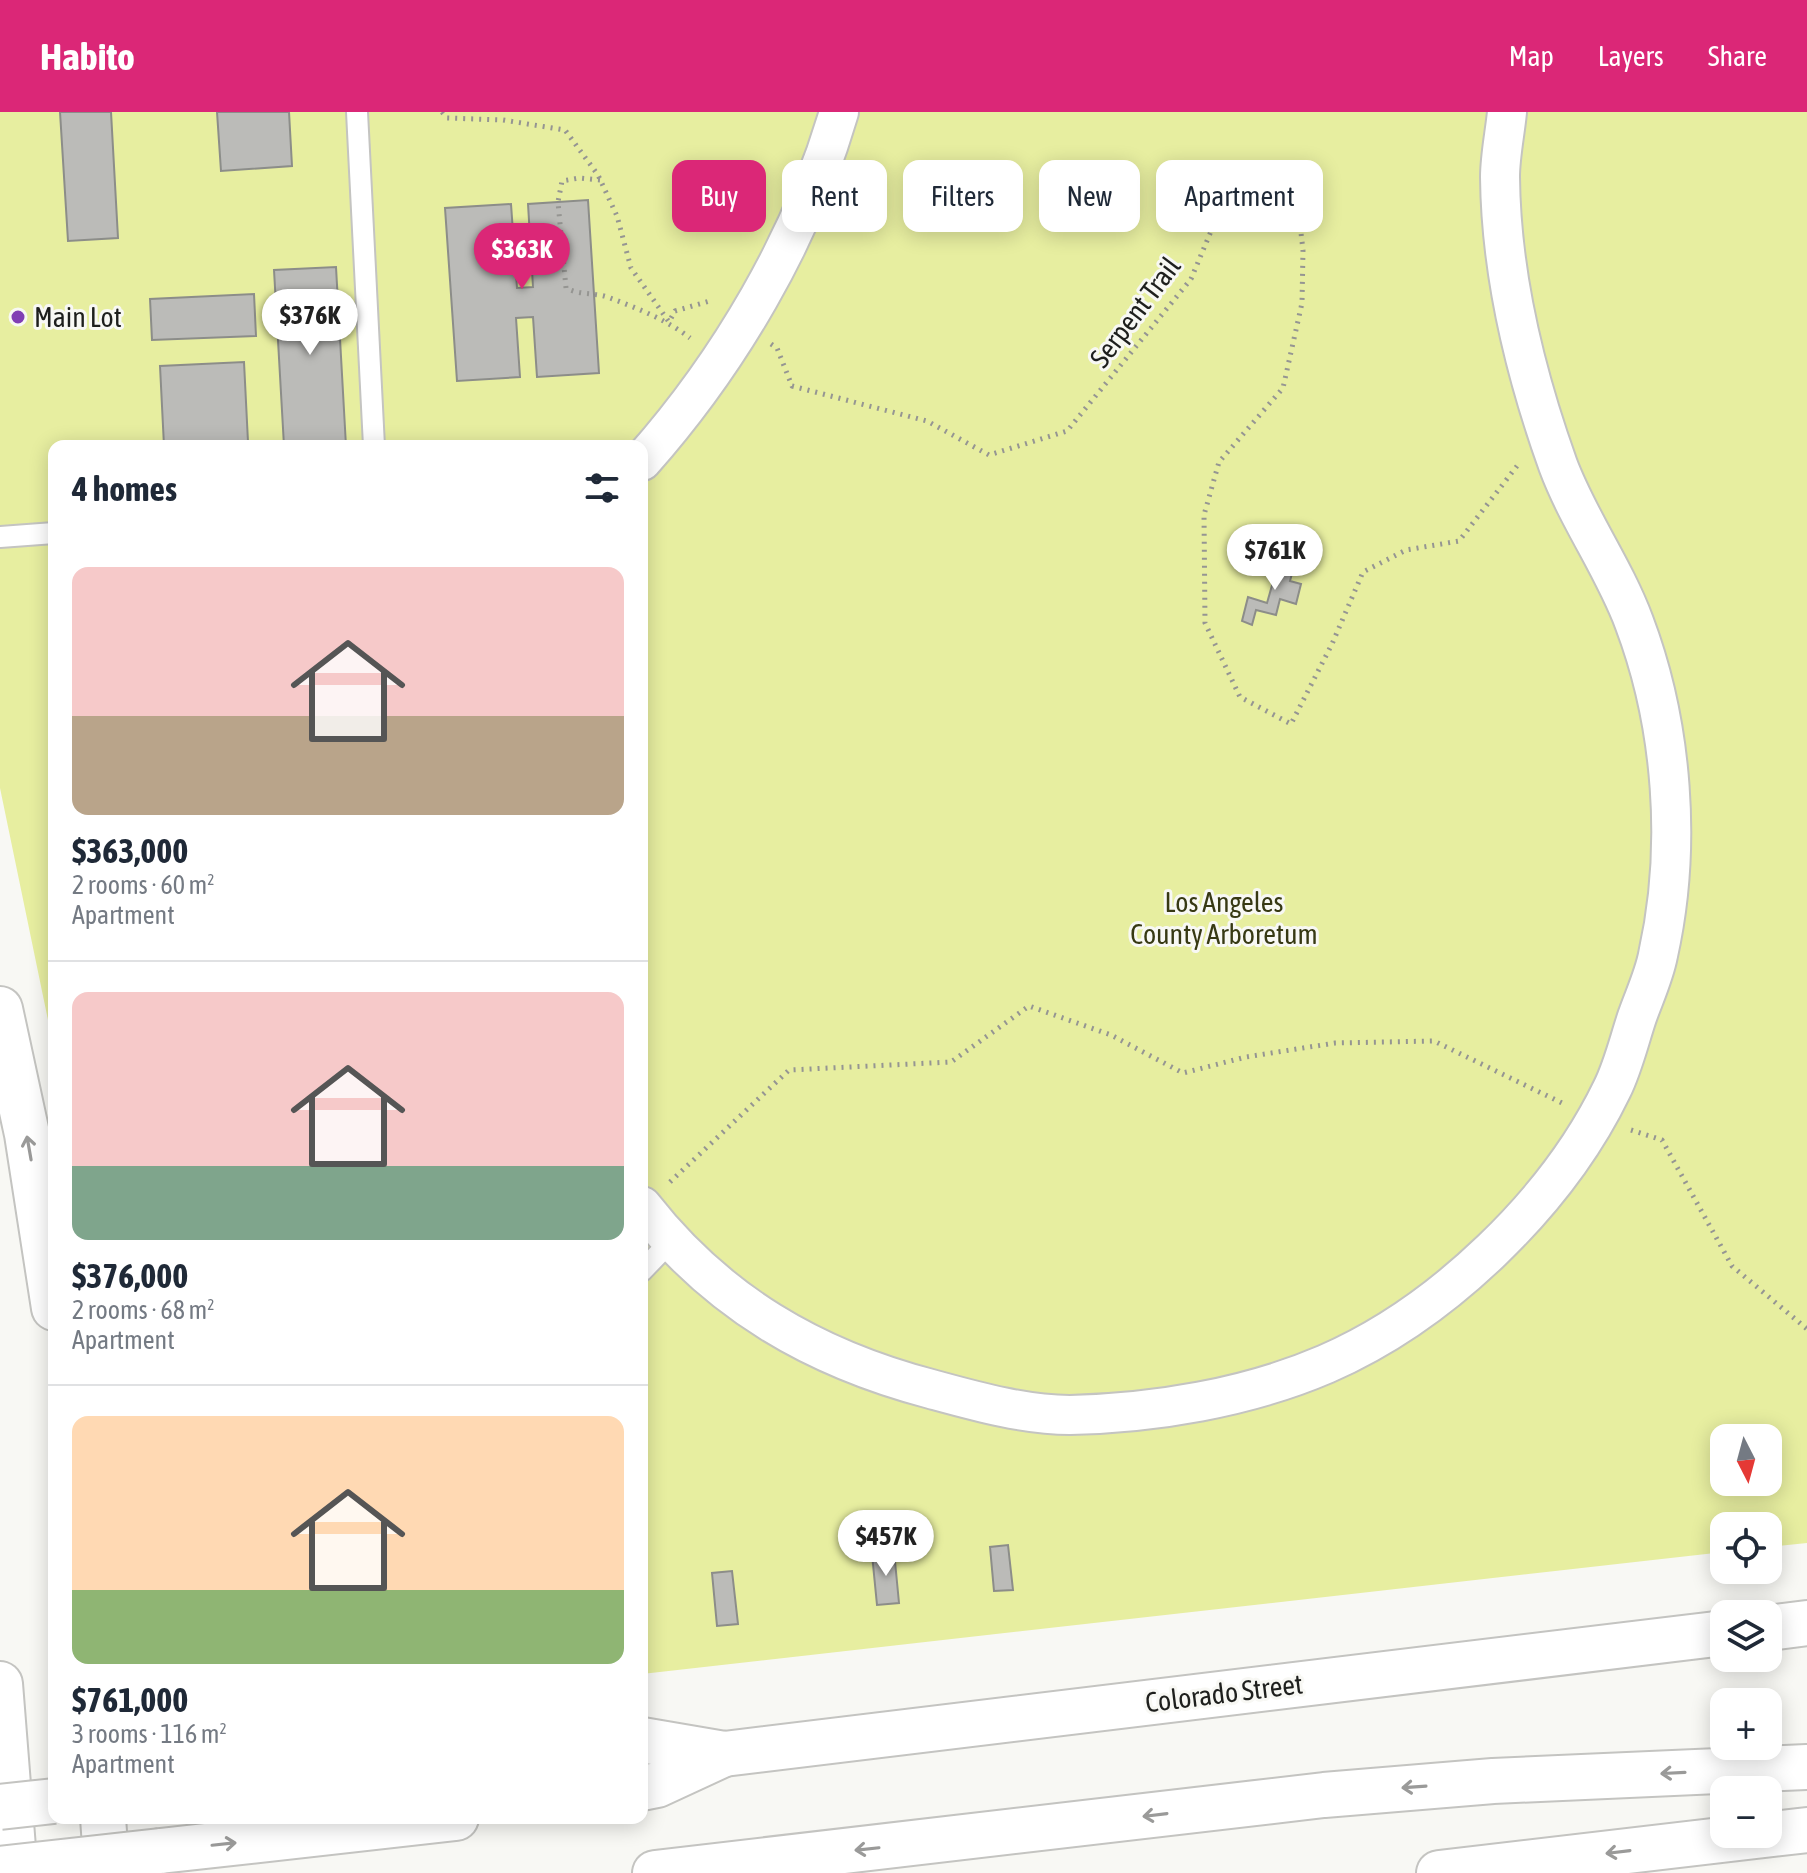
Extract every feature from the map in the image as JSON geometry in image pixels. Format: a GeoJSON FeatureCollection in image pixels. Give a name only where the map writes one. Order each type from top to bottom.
{"type":"FeatureCollection","features":[{"type":"Feature","properties":{"kind":"main road"},"geometry":{"type":"LineString","coordinates":[[0,1009],[46,1198],[48,1226]]}},
{"type":"Feature","properties":{"kind":"main road"},"geometry":{"type":"LineString","coordinates":[[1782,1626],[1807,1623]]}},
{"type":"Feature","properties":{"kind":"main road","name":"Colorado Street"},"geometry":{"type":"LineString","coordinates":[[648,1741],[724,1754],[1710,1635]]}},
{"type":"Feature","properties":{"kind":"main road"},"geometry":{"type":"LineString","coordinates":[[0,1684],[15,1873]]}},
{"type":"Feature","properties":{"kind":"main road","name":"Colorado Street"},"geometry":{"type":"LineString","coordinates":[[648,1787],[724,1754]]}},
{"type":"Feature","properties":{"kind":"main road"},"geometry":{"type":"LineString","coordinates":[[655,1873],[1338,1793],[1493,1781],[1807,1767]]}},
{"type":"Feature","properties":{"kind":"main road"},"geometry":{"type":"LineString","coordinates":[[0,1807],[48,1802]]}},
{"type":"Feature","properties":{"kind":"main road"},"geometry":{"type":"LineString","coordinates":[[103,1824],[107,1873]]}},
{"type":"Feature","properties":{"kind":"main road"},"geometry":{"type":"LineString","coordinates":[[0,1869],[160,1851],[287,1828],[355,1824]]}},
{"type":"Feature","properties":{"kind":"main road"},"geometry":{"type":"LineString","coordinates":[[1439,1873],[1807,1830]]}},
{"type":"Feature","properties":{"kind":"street"},"geometry":{"type":"LineString","coordinates":[[648,454],[688,409],[741,327],[791,232],[839,112]]}},
{"type":"Feature","properties":{"kind":"street"},"geometry":{"type":"LineString","coordinates":[[648,1213],[670,1242],[727,1295],[803,1339],[879,1375],[987,1404],[1065,1415],[1164,1407],[1245,1391],[1328,1363],[1413,1313],[1492,1254],[1566,1165],[1612,1089],[1658,956],[1672,840],[1662,723],[1634,621],[1561,471],[1527,369],[1510,282],[1500,175],[1507,112]]}},
{"type":"Feature","properties":{"kind":"lane"},"geometry":{"type":"LineString","coordinates":[[357,112],[374,440]]}},
{"type":"Feature","properties":{"kind":"lane"},"geometry":{"type":"LineString","coordinates":[[0,537],[48,533]]}},
{"type":"Feature","properties":{"kind":"lane"},"geometry":{"type":"LineString","coordinates":[[648,1265],[670,1242]]}},
{"type":"Feature","properties":{"kind":"path"},"geometry":{"type":"LineString","coordinates":[[442,112],[447,118],[503,120],[565,130],[600,180],[617,216],[631,268],[669,322]]}},
{"type":"Feature","properties":{"kind":"path"},"geometry":{"type":"LineString","coordinates":[[600,180],[579,178],[562,181],[558,202],[566,288],[575,293],[607,296],[669,322],[720,360]]}},
{"type":"Feature","properties":{"kind":"path","name":"Serpent Trail"},"geometry":{"type":"LineString","coordinates":[[741,327],[777,348],[792,386],[927,421],[989,455],[1067,431],[1191,279],[1222,205],[1296,190],[1303,250],[1302,303],[1283,388],[1219,462],[1204,515],[1205,623],[1240,697],[1291,724],[1332,644],[1363,572],[1406,550],[1459,541],[1494,500],[1545,426]]}},
{"type":"Feature","properties":{"kind":"path"},"geometry":{"type":"LineString","coordinates":[[648,1201],[789,1070],[951,1062],[1029,1006],[1111,1035],[1183,1073],[1246,1057],[1335,1043],[1434,1041],[1594,1117],[1662,1140],[1732,1266],[1807,1329]]}},
{"type":"Feature","properties":{"kind":"green space","name":"Los Angeles County Arboretum"},"geometry":{"type":"Polygon","coordinates":[[[0,112],[1807,112],[1807,1543],[1782,1546],[1782,1512],[1710,1512],[1710,1554],[648,1673],[648,440],[48,440],[48,1020],[0,788],[0,112]]]}},
{"type":"Feature","properties":{"kind":"building"},"geometry":{"type":"Polygon","coordinates":[[[60,112],[111,112],[118,238],[68,241],[60,112]]]}},
{"type":"Feature","properties":{"kind":"building"},"geometry":{"type":"Polygon","coordinates":[[[217,112],[289,112],[292,166],[221,171],[217,112]]]}},
{"type":"Feature","properties":{"kind":"building"},"geometry":{"type":"Polygon","coordinates":[[[588,200],[599,373],[537,377],[533,317],[516,318],[520,377],[457,381],[445,208],[511,204],[517,288],[533,287],[528,204],[588,200]]]}},
{"type":"Feature","properties":{"kind":"building"},"geometry":{"type":"Polygon","coordinates":[[[336,267],[346,440],[284,440],[274,270],[336,267]]]}},
{"type":"Feature","properties":{"kind":"building"},"geometry":{"type":"Polygon","coordinates":[[[254,294],[256,336],[152,340],[150,299],[254,294]]]}},
{"type":"Feature","properties":{"kind":"building"},"geometry":{"type":"Polygon","coordinates":[[[244,362],[248,440],[164,440],[160,366],[244,362]]]}},
{"type":"Feature","properties":{"kind":"building"},"geometry":{"type":"Polygon","coordinates":[[[1271,560],[1294,566],[1290,581],[1301,584],[1296,604],[1280,599],[1276,615],[1256,610],[1252,625],[1242,621],[1248,597],[1267,603],[1275,575],[1267,573],[1271,560]]]}},
{"type":"Feature","properties":{"kind":"building"},"geometry":{"type":"Polygon","coordinates":[[[1008,1545],[1013,1590],[994,1591],[990,1547],[1008,1545]]]}},
{"type":"Feature","properties":{"kind":"building"},"geometry":{"type":"Polygon","coordinates":[[[894,1551],[899,1603],[877,1605],[872,1554],[894,1551]]]}},
{"type":"Feature","properties":{"kind":"building"},"geometry":{"type":"Polygon","coordinates":[[[732,1571],[738,1624],[717,1626],[712,1573],[732,1571]]]}},
{"type":"Feature","properties":{"kind":"place","name":"Main Lot"},"geometry":{"type":"Point","coordinates":[18,317]}}]}
